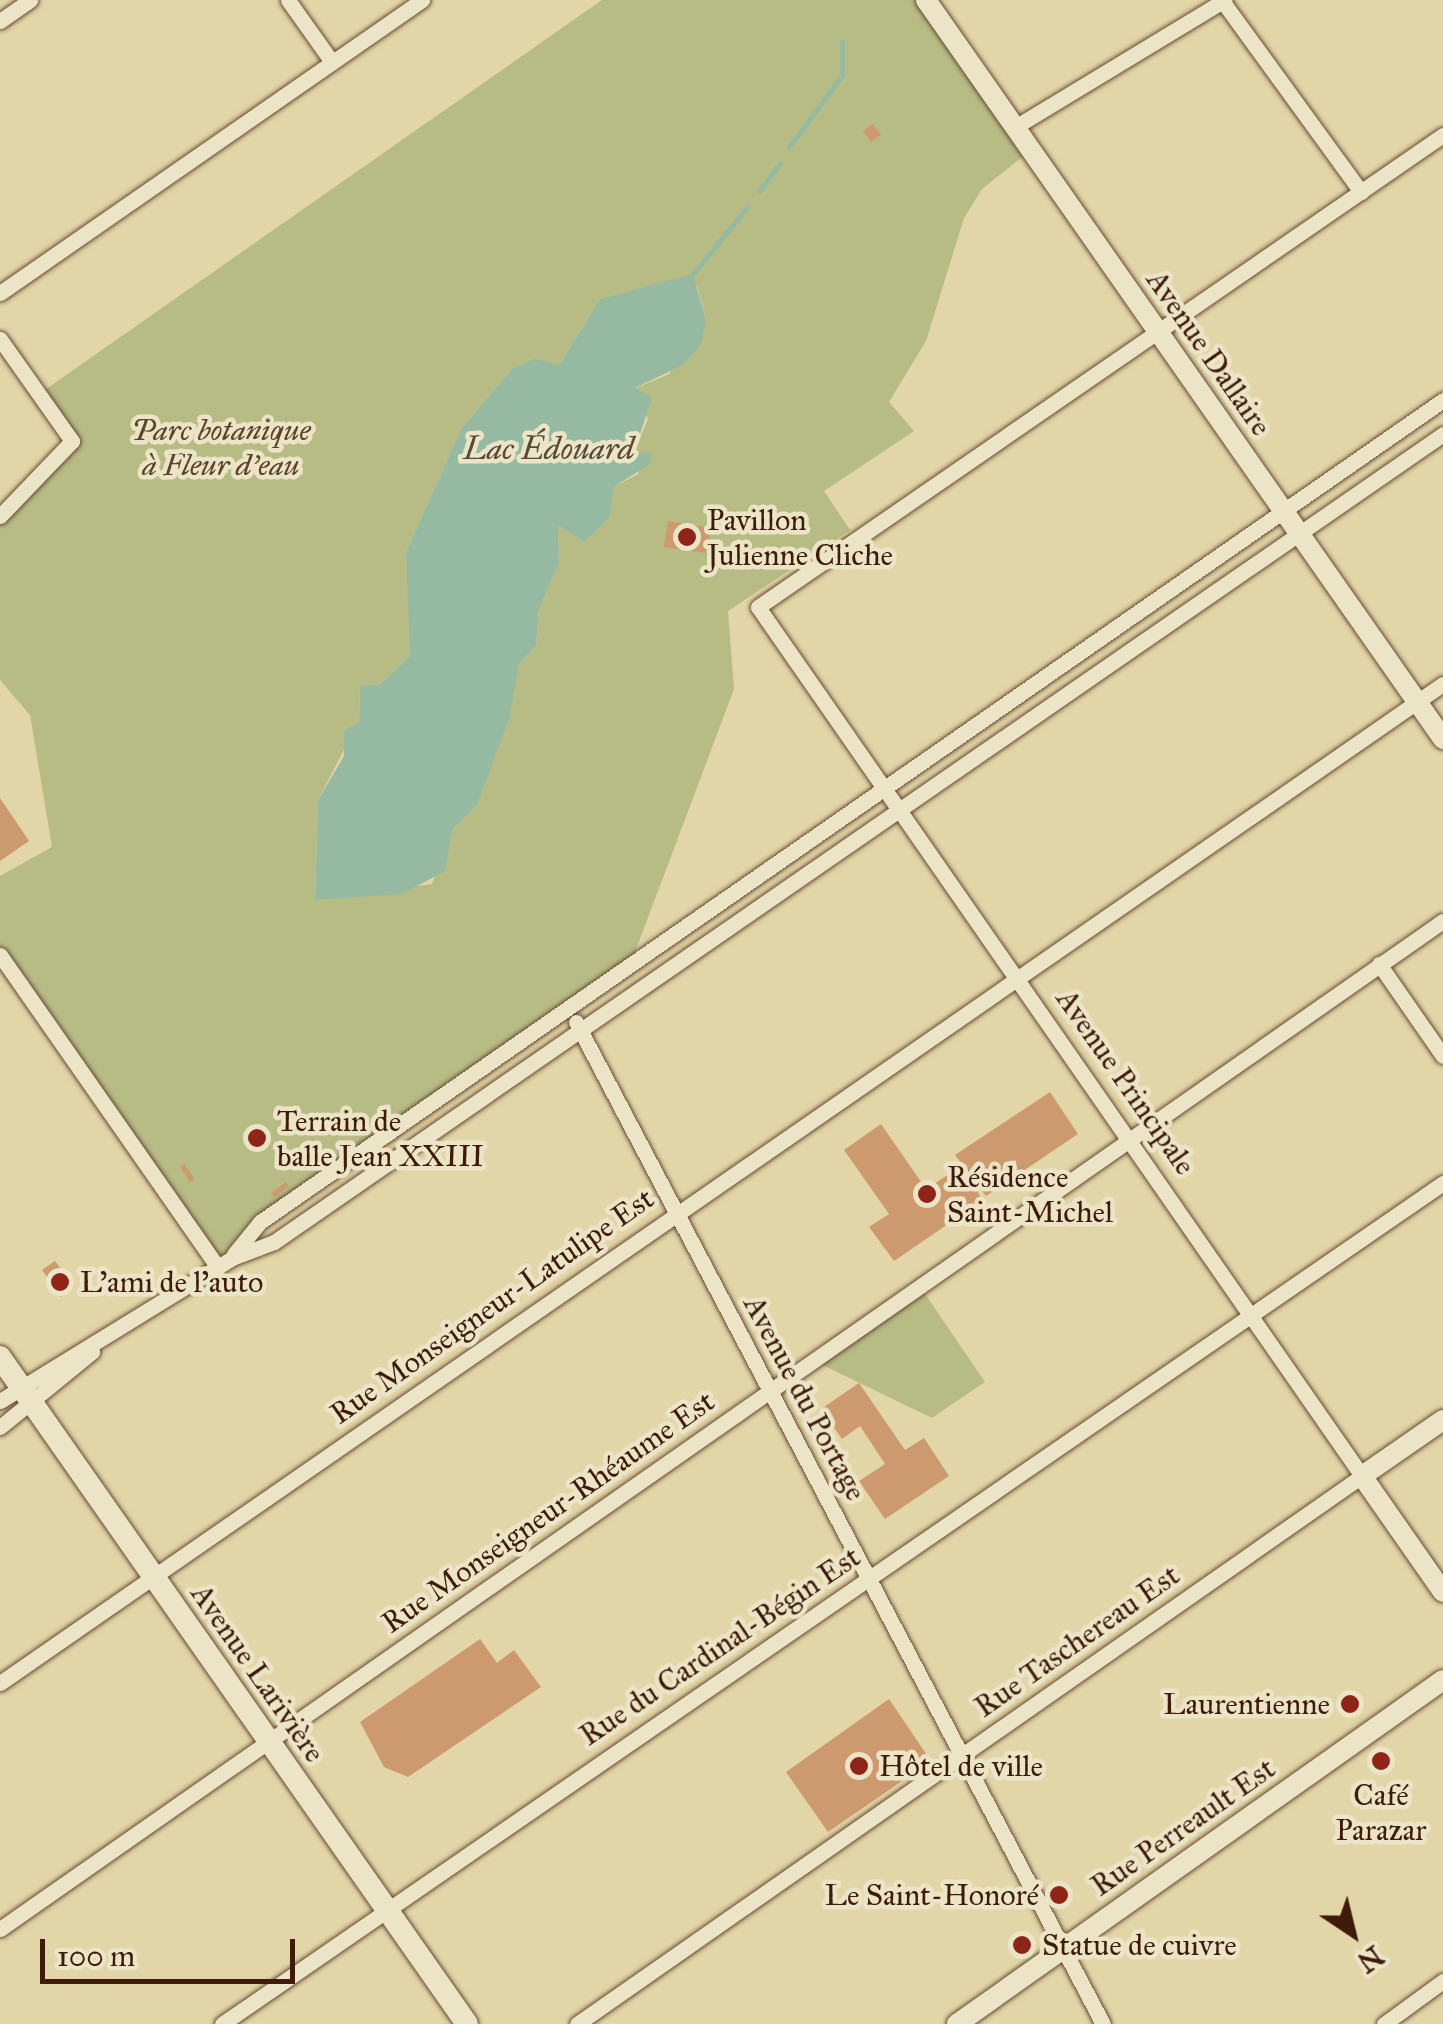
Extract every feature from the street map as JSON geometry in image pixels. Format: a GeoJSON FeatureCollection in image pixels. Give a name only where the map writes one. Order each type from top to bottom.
{"type":"FeatureCollection","features":[{"type":"Feature","properties":{"kind":"main road","name":"Avenue Larivière"},"geometry":{"type":"LineString","coordinates":[[0,1357],[467,2024]]}},
{"type":"Feature","properties":{"kind":"street"},"geometry":{"type":"LineString","coordinates":[[0,21],[30,0]]}},
{"type":"Feature","properties":{"kind":"street"},"geometry":{"type":"LineString","coordinates":[[288,0],[332,62]]}},
{"type":"Feature","properties":{"kind":"street"},"geometry":{"type":"LineString","coordinates":[[0,293],[422,0]]}},
{"type":"Feature","properties":{"kind":"street","name":"Avenue Dallaire"},"geometry":{"type":"LineString","coordinates":[[926,0],[1443,739]]}},
{"type":"Feature","properties":{"kind":"street"},"geometry":{"type":"LineString","coordinates":[[1015,127],[1224,1],[1360,192]]}},
{"type":"Feature","properties":{"kind":"street"},"geometry":{"type":"LineString","coordinates":[[1158,332],[1443,135]]}},
{"type":"Feature","properties":{"kind":"street","name":"Avenue Principale"},"geometry":{"type":"LineString","coordinates":[[1158,332],[758,607],[1443,1592]]}},
{"type":"Feature","properties":{"kind":"street"},"geometry":{"type":"LineString","coordinates":[[0,339],[72,440],[0,516]]}},
{"type":"Feature","properties":{"kind":"street"},"geometry":{"type":"LineString","coordinates":[[225,1262],[260,1222],[1443,400]]}},
{"type":"Feature","properties":{"kind":"street"},"geometry":{"type":"LineString","coordinates":[[0,1427],[27,1395],[117,1329],[225,1262],[274,1242],[578,1028],[1443,434]]}},
{"type":"Feature","properties":{"kind":"street","name":"Rue Monseigneur-Latulipe Est"},"geometry":{"type":"LineString","coordinates":[[0,1682],[677,1210],[1443,684]]}},
{"type":"Feature","properties":{"kind":"street","name":"Rue Monseigneur-Rhéaume Est"},"geometry":{"type":"LineString","coordinates":[[0,1929],[1443,921]]}},
{"type":"Feature","properties":{"kind":"street"},"geometry":{"type":"LineString","coordinates":[[0,955],[225,1262]]}},
{"type":"Feature","properties":{"kind":"street"},"geometry":{"type":"LineString","coordinates":[[1379,964],[1443,1056]]}},
{"type":"Feature","properties":{"kind":"street","name":"Avenue du Portage"},"geometry":{"type":"LineString","coordinates":[[570,1010],[1103,2024]]}},
{"type":"Feature","properties":{"kind":"street","name":"Rue du Cardinal-Bégin Est"},"geometry":{"type":"LineString","coordinates":[[222,2024],[1443,1182]]}},
{"type":"Feature","properties":{"kind":"street"},"geometry":{"type":"LineString","coordinates":[[0,1401],[27,1395]]}},
{"type":"Feature","properties":{"kind":"street"},"geometry":{"type":"LineString","coordinates":[[1362,1476],[1443,1420]]}},
{"type":"Feature","properties":{"kind":"street","name":"Rue Taschereau Est"},"geometry":{"type":"LineString","coordinates":[[577,2024],[1362,1476]]}},
{"type":"Feature","properties":{"kind":"street","name":"Rue Perreault Est"},"geometry":{"type":"LineString","coordinates":[[957,2024],[1443,1680]]}},
{"type":"Feature","properties":{"kind":"street"},"geometry":{"type":"LineString","coordinates":[[1384,2024],[1443,1981]]}},
{"type":"Feature","properties":{"kind":"green space","name":"Parc botanique à Fleur d'eau"},"geometry":{"type":"Polygon","coordinates":[[[602,0],[926,0],[1031,150],[982,189],[964,218],[926,341],[889,402],[914,431],[824,491],[850,530],[728,611],[734,689],[629,968],[260,1222],[218,1267],[0,955],[0,876],[52,847],[30,715],[0,680],[0,516],[71,441],[39,394],[602,0]],[[676,281],[600,299],[559,365],[512,369],[461,429],[406,552],[411,655],[380,684],[360,687],[359,721],[318,800],[315,900],[432,884],[452,828],[477,805],[519,664],[536,646],[539,609],[559,564],[558,524],[584,542],[614,487],[638,474],[642,457],[633,455],[648,419],[634,389],[669,374],[706,319],[697,286],[676,281]]]}},
{"type":"Feature","properties":{"kind":"green space"},"geometry":{"type":"Polygon","coordinates":[[[919,1285],[985,1382],[932,1418],[812,1360],[919,1285]]]}},
{"type":"Feature","properties":{"kind":"water","name":"Lac Édouard"},"geometry":{"type":"Polygon","coordinates":[[[693,274],[706,320],[701,344],[683,365],[635,388],[652,398],[633,455],[650,452],[651,463],[614,487],[609,518],[584,542],[558,525],[559,564],[539,609],[536,646],[519,664],[509,719],[477,805],[452,829],[445,871],[402,894],[315,900],[318,800],[344,756],[344,731],[359,722],[360,686],[380,684],[410,656],[406,552],[461,429],[512,369],[535,359],[559,365],[600,299],[693,274]]]}},
{"type":"Feature","properties":{"kind":"building"},"geometry":{"type":"Polygon","coordinates":[[[873,124],[881,135],[871,142],[863,131],[873,124]]]}},
{"type":"Feature","properties":{"kind":"building","name":"Pavillon Julienne Cliche"},"geometry":{"type":"Polygon","coordinates":[[[668,521],[711,528],[706,553],[664,547],[668,521]]]}},
{"type":"Feature","properties":{"kind":"building"},"geometry":{"type":"Polygon","coordinates":[[[0,798],[29,841],[0,861],[0,798]]]}},
{"type":"Feature","properties":{"kind":"building"},"geometry":{"type":"Polygon","coordinates":[[[1050,1092],[1078,1134],[986,1196],[955,1155],[1050,1092]]]}},
{"type":"Feature","properties":{"kind":"building","name":"Résidence Saint-Michel"},"geometry":{"type":"Polygon","coordinates":[[[881,1124],[926,1189],[960,1167],[983,1200],[894,1261],[869,1227],[889,1214],[844,1150],[881,1124]]]}},
{"type":"Feature","properties":{"kind":"building"},"geometry":{"type":"Polygon","coordinates":[[[184,1164],[195,1179],[190,1182],[180,1167],[184,1164]]]}},
{"type":"Feature","properties":{"kind":"building"},"geometry":{"type":"Polygon","coordinates":[[[286,1182],[289,1186],[274,1197],[271,1193],[286,1182]]]}},
{"type":"Feature","properties":{"kind":"building","name":"L'ami de l'auto"},"geometry":{"type":"Polygon","coordinates":[[[55,1261],[74,1287],[61,1297],[42,1270],[55,1261]]]}},
{"type":"Feature","properties":{"kind":"building"},"geometry":{"type":"Polygon","coordinates":[[[859,1383],[905,1450],[924,1438],[949,1476],[885,1519],[859,1481],[885,1464],[860,1426],[842,1439],[821,1409],[859,1383]]]}},
{"type":"Feature","properties":{"kind":"building"},"geometry":{"type":"Polygon","coordinates":[[[480,1639],[497,1663],[514,1650],[541,1687],[408,1777],[384,1767],[360,1722],[480,1639]]]}},
{"type":"Feature","properties":{"kind":"building","name":"Hôtel de ville"},"geometry":{"type":"Polygon","coordinates":[[[889,1699],[931,1761],[828,1832],[786,1772],[889,1699]]]}},
{"type":"Feature","properties":{"kind":"waterway"},"geometry":{"type":"LineString","coordinates":[[789,147],[842,75],[842,41]]}},
{"type":"Feature","properties":{"kind":"waterway"},"geometry":{"type":"LineString","coordinates":[[759,191],[780,163]]}},
{"type":"Feature","properties":{"kind":"waterway"},"geometry":{"type":"LineString","coordinates":[[693,274],[748,206]]}},
{"type":"Feature","properties":{"kind":"place","name":"Pavillon Julienne Cliche"},"geometry":{"type":"Point","coordinates":[687,537]}},
{"type":"Feature","properties":{"kind":"place","name":"Terrain de balle Jean XXIII"},"geometry":{"type":"Point","coordinates":[257,1138]}},
{"type":"Feature","properties":{"kind":"place","name":"Résidence Saint-Michel"},"geometry":{"type":"Point","coordinates":[927,1194]}},
{"type":"Feature","properties":{"kind":"place","name":"L'ami de l'auto"},"geometry":{"type":"Point","coordinates":[60,1282]}},
{"type":"Feature","properties":{"kind":"place","name":"Laurentienne"},"geometry":{"type":"Point","coordinates":[1350,1704]}},
{"type":"Feature","properties":{"kind":"place","name":"Café Parazar"},"geometry":{"type":"Point","coordinates":[1381,1761]}},
{"type":"Feature","properties":{"kind":"place","name":"Hôtel de ville"},"geometry":{"type":"Point","coordinates":[859,1766]}},
{"type":"Feature","properties":{"kind":"place","name":"Le Saint-Honoré"},"geometry":{"type":"Point","coordinates":[1059,1895]}},
{"type":"Feature","properties":{"kind":"place","name":"Statue de cuivre"},"geometry":{"type":"Point","coordinates":[1022,1945]}}]}
